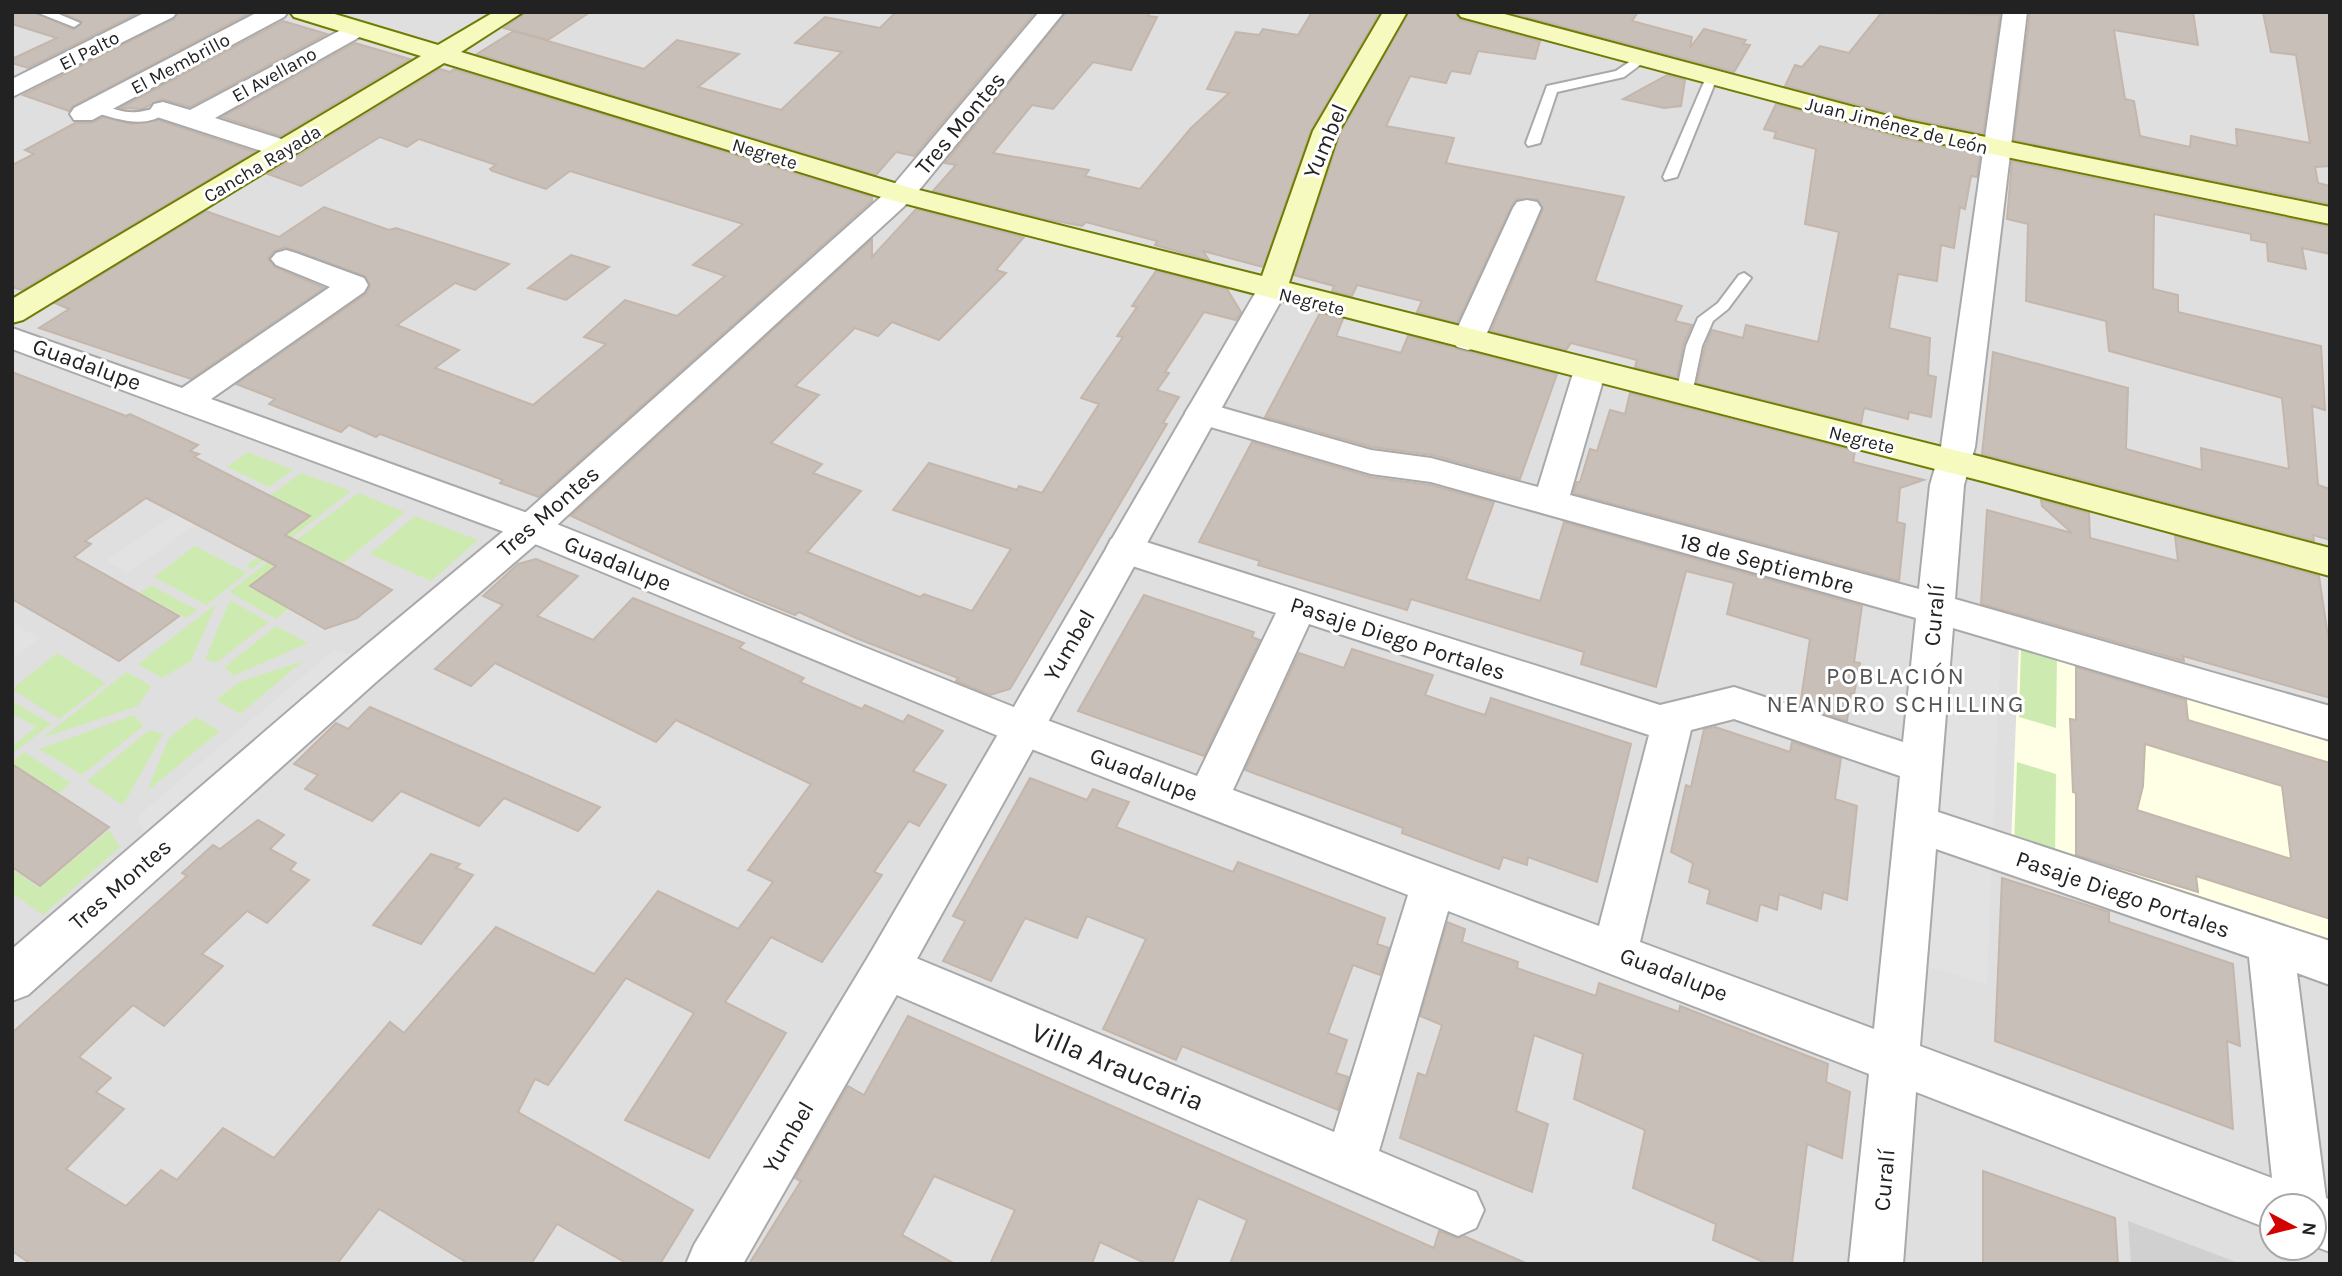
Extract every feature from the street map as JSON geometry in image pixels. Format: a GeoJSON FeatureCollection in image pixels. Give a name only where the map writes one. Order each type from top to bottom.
{"type":"FeatureCollection","features":[{"type":"Feature","properties":{"kind":"main road","name":"Negrete"},"geometry":{"type":"LineString","coordinates":[[302,12],[901,194],[1954,462],[2330,562]]}},
{"type":"Feature","properties":{"kind":"main road","name":"Cancha Rayada"},"geometry":{"type":"LineString","coordinates":[[12,313],[510,12]]}},
{"type":"Feature","properties":{"kind":"main road","name":"Yumbel"},"geometry":{"type":"LineString","coordinates":[[1272,290],[1326,131],[1395,12]]}},
{"type":"Feature","properties":{"kind":"main road","name":"Juan Jiménez de León"},"geometry":{"type":"LineString","coordinates":[[1469,12],[1711,78],[1996,149],[2330,216]]}},
{"type":"Feature","properties":{"kind":"street","name":"El Palto"},"geometry":{"type":"LineString","coordinates":[[12,89],[165,12]]}},
{"type":"Feature","properties":{"kind":"street","name":"El Membrillo"},"geometry":{"type":"LineString","coordinates":[[90,111],[276,12]]}},
{"type":"Feature","properties":{"kind":"street","name":"Tres Montes"},"geometry":{"type":"LineString","coordinates":[[12,979],[362,671],[531,528],[901,194],[1052,12]]}},
{"type":"Feature","properties":{"kind":"street","name":"Curalí"},"geometry":{"type":"LineString","coordinates":[[1876,1264],[1947,485],[1958,447],[2015,12]]}},
{"type":"Feature","properties":{"kind":"street","name":"El Avellano"},"geometry":{"type":"LineString","coordinates":[[192,120],[356,29]]}},
{"type":"Feature","properties":{"kind":"street"},"geometry":{"type":"LineString","coordinates":[[163,110],[284,149]]}},
{"type":"Feature","properties":{"kind":"street"},"geometry":{"type":"LineString","coordinates":[[1468,340],[1527,208]]}},
{"type":"Feature","properties":{"kind":"street"},"geometry":{"type":"LineString","coordinates":[[187,400],[353,285],[286,258]]}},
{"type":"Feature","properties":{"kind":"street","name":"Yumbel"},"geometry":{"type":"LineString","coordinates":[[713,1264],[887,968],[1272,290]]}},
{"type":"Feature","properties":{"kind":"street","name":"Guadalupe"},"geometry":{"type":"LineString","coordinates":[[12,338],[531,528],[1022,728],[1615,951],[2258,1199]]}},
{"type":"Feature","properties":{"kind":"street"},"geometry":{"type":"LineString","coordinates":[[1550,503],[1590,370]]}},
{"type":"Feature","properties":{"kind":"street","name":"18 de Septiembre"},"geometry":{"type":"LineString","coordinates":[[1202,413],[1371,462],[1431,470],[1934,609],[2330,723]]}},
{"type":"Feature","properties":{"kind":"street","name":"Pasaje Diego Portales"},"geometry":{"type":"LineString","coordinates":[[1124,549],[1673,722]]}},
{"type":"Feature","properties":{"kind":"street"},"geometry":{"type":"LineString","coordinates":[[1208,798],[1299,605]]}},
{"type":"Feature","properties":{"kind":"street"},"geometry":{"type":"LineString","coordinates":[[1615,951],[1673,722],[1734,703],[1922,766]]}},
{"type":"Feature","properties":{"kind":"street","name":"Pasaje Diego Portales"},"geometry":{"type":"LineString","coordinates":[[1917,824],[2330,963]]}},
{"type":"Feature","properties":{"kind":"street"},"geometry":{"type":"LineString","coordinates":[[1350,1164],[1434,883]]}},
{"type":"Feature","properties":{"kind":"street"},"geometry":{"type":"LineString","coordinates":[[2270,943],[2299,1192]]}},
{"type":"Feature","properties":{"kind":"street","name":"Villa Araucaria"},"geometry":{"type":"LineString","coordinates":[[887,968],[1458,1210]]}},
{"type":"Feature","properties":{"kind":"lane"},"geometry":{"type":"LineString","coordinates":[[42,12],[74,23]]}},
{"type":"Feature","properties":{"kind":"lane"},"geometry":{"type":"LineString","coordinates":[[1533,143],[1552,89],[1620,74],[1642,60]]}},
{"type":"Feature","properties":{"kind":"lane"},"geometry":{"type":"LineString","coordinates":[[1670,177],[1711,78]]}},
{"type":"Feature","properties":{"kind":"lane"},"geometry":{"type":"LineString","coordinates":[[90,111],[147,119],[163,110]]}},
{"type":"Feature","properties":{"kind":"lane"},"geometry":{"type":"LineString","coordinates":[[1684,394],[1694,346],[1706,318],[1723,306],[1744,278]]}},
{"type":"Feature","properties":{"kind":"shaded area"},"geometry":{"type":"Polygon","coordinates":[[[12,12],[2330,12],[2330,1264],[12,1264],[12,12]]]}},
{"type":"Feature","properties":{"kind":"shaded area"},"geometry":{"type":"Polygon","coordinates":[[[174,514],[195,525],[128,573],[106,561],[174,514]]]}},
{"type":"Feature","properties":{"kind":"shaded area"},"geometry":{"type":"Polygon","coordinates":[[[1952,619],[2001,639],[1987,984],[1938,969],[1931,969],[1923,975],[1952,619]]]}},
{"type":"Feature","properties":{"kind":"shaded area"},"geometry":{"type":"Polygon","coordinates":[[[12,622],[40,639],[12,659],[12,622]]]}},
{"type":"Feature","properties":{"kind":"shaded area"},"geometry":{"type":"Polygon","coordinates":[[[2019,645],[2330,736],[2330,951],[2011,846],[2019,645]]]}},
{"type":"Feature","properties":{"kind":"shaded area"},"geometry":{"type":"Polygon","coordinates":[[[334,650],[354,655],[145,835],[137,817],[334,650]]]}},
{"type":"Feature","properties":{"kind":"shaded area"},"geometry":{"type":"Polygon","coordinates":[[[2128,1221],[2236,1262],[2236,1264],[2131,1264],[2128,1221]]]}},
{"type":"Feature","properties":{"kind":"green space"},"geometry":{"type":"Polygon","coordinates":[[[248,452],[293,470],[269,487],[227,467],[248,452]]]}},
{"type":"Feature","properties":{"kind":"green space"},"geometry":{"type":"Polygon","coordinates":[[[301,473],[351,491],[252,569],[246,566],[311,516],[271,495],[301,473]]]}},
{"type":"Feature","properties":{"kind":"green space"},"geometry":{"type":"Polygon","coordinates":[[[358,493],[405,512],[343,563],[303,544],[249,586],[288,609],[276,619],[229,592],[358,493]]]}},
{"type":"Feature","properties":{"kind":"green space"},"geometry":{"type":"Polygon","coordinates":[[[415,516],[478,540],[431,581],[370,554],[415,516]]]}},
{"type":"Feature","properties":{"kind":"green space"},"geometry":{"type":"Polygon","coordinates":[[[195,546],[247,573],[206,605],[154,577],[195,546]]]}},
{"type":"Feature","properties":{"kind":"green space"},"geometry":{"type":"Polygon","coordinates":[[[151,585],[197,610],[186,618],[140,593],[151,585]]]}},
{"type":"Feature","properties":{"kind":"green space"},"geometry":{"type":"Polygon","coordinates":[[[230,600],[269,622],[216,663],[205,659],[230,600]]]}},
{"type":"Feature","properties":{"kind":"green space"},"geometry":{"type":"Polygon","coordinates":[[[216,604],[191,661],[162,678],[138,664],[216,604]]]}},
{"type":"Feature","properties":{"kind":"green space"},"geometry":{"type":"Polygon","coordinates":[[[276,626],[308,643],[233,676],[225,667],[276,626]]]}},
{"type":"Feature","properties":{"kind":"green space"},"geometry":{"type":"Polygon","coordinates":[[[2021,647],[2057,657],[2056,728],[2019,717],[2021,647]]]}},
{"type":"Feature","properties":{"kind":"green space"},"geometry":{"type":"Polygon","coordinates":[[[57,653],[106,683],[59,719],[12,689],[57,653]]]}},
{"type":"Feature","properties":{"kind":"green space"},"geometry":{"type":"Polygon","coordinates":[[[303,661],[240,714],[216,700],[239,682],[303,661]]]}},
{"type":"Feature","properties":{"kind":"green space"},"geometry":{"type":"Polygon","coordinates":[[[127,672],[151,686],[138,706],[42,738],[127,672]]]}},
{"type":"Feature","properties":{"kind":"green space"},"geometry":{"type":"Polygon","coordinates":[[[12,701],[51,724],[12,754],[12,746],[36,727],[12,713],[12,701]]]}},
{"type":"Feature","properties":{"kind":"green space"},"geometry":{"type":"Polygon","coordinates":[[[134,715],[143,726],[82,775],[39,749],[134,715]]]}},
{"type":"Feature","properties":{"kind":"green space"},"geometry":{"type":"Polygon","coordinates":[[[196,717],[220,731],[147,791],[169,738],[196,717]]]}},
{"type":"Feature","properties":{"kind":"green space"},"geometry":{"type":"Polygon","coordinates":[[[149,730],[163,734],[123,805],[87,781],[149,730]]]}},
{"type":"Feature","properties":{"kind":"green space"},"geometry":{"type":"Polygon","coordinates":[[[24,752],[71,783],[59,793],[18,767],[12,771],[12,762],[24,752]]]}},
{"type":"Feature","properties":{"kind":"green space"},"geometry":{"type":"Polygon","coordinates":[[[2017,762],[2056,774],[2055,858],[2014,845],[2017,762]]]}},
{"type":"Feature","properties":{"kind":"green space"},"geometry":{"type":"Polygon","coordinates":[[[109,830],[120,847],[43,915],[12,893],[12,869],[39,888],[109,830]]]}},
{"type":"Feature","properties":{"kind":"building"},"geometry":{"type":"Polygon","coordinates":[[[12,12],[34,12],[73,29],[82,22],[61,12],[140,12],[28,68],[12,63],[12,59],[57,38],[12,24],[12,12]]]}},
{"type":"Feature","properties":{"kind":"building"},"geometry":{"type":"Polygon","coordinates":[[[179,12],[252,12],[73,106],[69,111],[23,95],[174,19],[179,12]]]}},
{"type":"Feature","properties":{"kind":"building"},"geometry":{"type":"Polygon","coordinates":[[[526,12],[590,12],[548,40],[504,28],[526,12]]]}},
{"type":"Feature","properties":{"kind":"building"},"geometry":{"type":"Polygon","coordinates":[[[896,12],[1035,12],[914,156],[896,152],[876,175],[477,54],[514,31],[644,69],[677,40],[739,54],[698,87],[781,110],[842,52],[795,43],[825,17],[880,28],[896,12]]]}},
{"type":"Feature","properties":{"kind":"building"},"geometry":{"type":"Polygon","coordinates":[[[1066,12],[1150,12],[1148,16],[1157,17],[1131,70],[1093,62],[1053,109],[1032,105],[993,153],[1089,170],[1085,176],[1140,189],[1191,128],[1229,93],[1207,89],[1236,32],[1259,35],[1263,29],[1298,35],[1312,12],[1380,12],[1311,130],[1263,267],[1203,251],[1209,260],[1155,245],[1157,241],[1086,222],[1082,226],[1045,219],[933,191],[956,165],[945,163],[1066,12]]]}},
{"type":"Feature","properties":{"kind":"building"},"geometry":{"type":"Polygon","coordinates":[[[1409,12],[1455,12],[1460,20],[1540,41],[1535,59],[1478,51],[1470,74],[1451,71],[1446,83],[1410,76],[1386,126],[1454,138],[1446,163],[1624,197],[1595,281],[1682,306],[1675,321],[1692,325],[1683,345],[1677,378],[1635,367],[1637,360],[1571,343],[1566,350],[1491,331],[1543,209],[1538,199],[1516,199],[1457,323],[1417,312],[1422,301],[1357,285],[1352,296],[1332,291],[1334,286],[1294,275],[1341,132],[1409,12]]]}},
{"type":"Feature","properties":{"kind":"building"},"geometry":{"type":"Polygon","coordinates":[[[1508,12],[1638,12],[1632,21],[1692,37],[1690,48],[1704,29],[1746,40],[1743,44],[1750,45],[1734,72],[1508,12]]]}},
{"type":"Feature","properties":{"kind":"building"},"geometry":{"type":"Polygon","coordinates":[[[1882,12],[2000,15],[1983,134],[1908,118],[1785,86],[1795,65],[1802,67],[1820,46],[1849,53],[1882,12]]]}},
{"type":"Feature","properties":{"kind":"building"},"geometry":{"type":"Polygon","coordinates":[[[2030,12],[2193,12],[2198,45],[2114,30],[2125,99],[2134,101],[2140,136],[2190,147],[2191,136],[2237,146],[2236,129],[2310,143],[2296,55],[2271,52],[2263,12],[2330,12],[2330,166],[2315,167],[2318,183],[2330,186],[2330,204],[2014,140],[2030,12]]]}},
{"type":"Feature","properties":{"kind":"building"},"geometry":{"type":"Polygon","coordinates":[[[283,21],[327,34],[190,107],[162,99],[142,109],[120,108],[283,21]]]}},
{"type":"Feature","properties":{"kind":"building"},"geometry":{"type":"Polygon","coordinates":[[[355,43],[410,59],[281,136],[222,117],[355,43]]]}},
{"type":"Feature","properties":{"kind":"building"},"geometry":{"type":"Polygon","coordinates":[[[440,69],[450,72],[454,69],[872,197],[872,201],[539,497],[500,483],[503,480],[380,434],[376,437],[349,425],[341,432],[269,404],[275,399],[236,384],[366,294],[370,286],[365,276],[297,251],[285,247],[274,251],[268,259],[275,267],[324,288],[191,379],[39,328],[69,309],[55,303],[206,211],[279,237],[324,207],[389,230],[396,228],[509,264],[475,290],[455,283],[397,325],[459,350],[435,368],[533,405],[606,344],[584,337],[625,300],[677,316],[725,276],[693,265],[743,224],[570,171],[546,189],[490,169],[496,165],[419,139],[407,147],[380,137],[301,186],[268,174],[440,69]]]}},
{"type":"Feature","properties":{"kind":"building"},"geometry":{"type":"Polygon","coordinates":[[[1667,75],[1685,80],[1681,106],[1664,108],[1623,99],[1667,75]]]}},
{"type":"Feature","properties":{"kind":"building"},"geometry":{"type":"Polygon","coordinates":[[[1776,104],[1904,139],[1980,154],[1977,177],[1971,176],[1965,209],[1960,207],[1954,248],[1941,245],[1937,281],[1898,274],[1889,328],[1930,338],[1928,375],[1936,377],[1931,417],[1909,412],[1908,419],[1864,408],[1861,424],[1697,383],[1705,347],[1712,330],[1743,338],[1746,325],[1818,342],[1839,232],[1805,224],[1816,149],[1774,138],[1776,132],[1764,129],[1776,104]]]}},
{"type":"Feature","properties":{"kind":"building"},"geometry":{"type":"Polygon","coordinates":[[[103,117],[131,124],[158,120],[255,152],[22,290],[12,287],[12,165],[34,154],[25,150],[75,123],[92,123],[103,117]]]}},
{"type":"Feature","properties":{"kind":"building"},"geometry":{"type":"Polygon","coordinates":[[[2012,161],[2330,227],[2330,254],[2302,248],[2306,269],[2268,261],[2267,243],[2251,240],[2251,234],[2154,214],[2153,289],[2178,295],[2178,312],[2321,346],[2325,410],[2312,406],[2318,485],[2330,489],[2330,540],[2313,535],[2314,541],[1982,454],[1993,352],[2128,388],[2126,449],[2202,470],[2201,448],[2289,469],[2282,398],[2109,351],[2106,321],[2026,301],[2028,224],[2007,219],[2012,161]]]}},
{"type":"Feature","properties":{"kind":"building"},"geometry":{"type":"Polygon","coordinates":[[[916,209],[1024,237],[996,270],[1006,273],[939,340],[892,322],[878,336],[855,328],[795,386],[819,395],[771,443],[822,464],[813,473],[861,491],[807,552],[920,597],[924,594],[972,611],[1011,549],[893,510],[929,463],[1017,490],[1019,486],[1042,493],[1099,404],[1081,398],[1123,337],[1117,336],[1137,307],[1132,306],[1156,271],[1227,289],[1241,312],[1236,320],[1204,312],[1165,372],[1169,373],[1157,390],[1179,397],[1163,423],[1167,424],[1010,689],[990,695],[956,681],[958,678],[856,638],[799,612],[795,615],[748,596],[571,516],[872,239],[872,257],[916,209]]]}},
{"type":"Feature","properties":{"kind":"building"},"geometry":{"type":"Polygon","coordinates":[[[571,255],[609,267],[566,300],[528,288],[571,255]]]}},
{"type":"Feature","properties":{"kind":"building"},"geometry":{"type":"Polygon","coordinates":[[[1320,313],[1343,319],[1336,336],[1401,353],[1408,336],[1557,374],[1520,479],[1432,455],[1372,447],[1265,417],[1320,313]]]}},
{"type":"Feature","properties":{"kind":"building"},"geometry":{"type":"Polygon","coordinates":[[[12,372],[126,416],[130,414],[198,445],[190,451],[199,454],[194,457],[310,516],[285,535],[392,590],[357,618],[325,629],[250,586],[276,566],[146,498],[85,541],[91,544],[74,557],[179,616],[119,661],[12,599],[12,372]]]}},
{"type":"Feature","properties":{"kind":"building"},"geometry":{"type":"Polygon","coordinates":[[[1630,393],[1855,451],[1853,462],[1924,480],[1900,488],[1897,522],[1905,524],[1899,581],[1573,493],[1577,482],[1580,482],[1590,449],[1597,451],[1610,410],[1625,414],[1630,393]]]}},
{"type":"Feature","properties":{"kind":"building"},"geometry":{"type":"Polygon","coordinates":[[[1252,442],[1370,477],[1430,485],[1494,502],[1466,579],[1540,601],[1564,522],[1862,606],[1854,662],[1860,663],[1854,694],[1851,693],[1847,721],[1800,706],[1810,639],[1727,614],[1734,583],[1686,571],[1656,687],[1581,664],[1584,652],[1411,599],[1407,610],[1258,565],[1260,561],[1199,542],[1252,442]]]}},
{"type":"Feature","properties":{"kind":"building"},"geometry":{"type":"Polygon","coordinates":[[[2041,500],[2089,513],[2090,538],[2178,561],[2175,536],[2319,576],[2330,650],[2330,698],[2183,656],[2184,661],[1981,604],[1987,510],[2072,533],[2042,506],[2041,500]]]}},
{"type":"Feature","properties":{"kind":"building"},"geometry":{"type":"Polygon","coordinates":[[[536,559],[578,576],[537,616],[593,640],[633,598],[744,643],[739,648],[804,678],[800,682],[862,709],[865,705],[903,722],[908,715],[943,731],[913,771],[946,785],[919,826],[909,821],[874,872],[882,875],[822,962],[771,937],[725,1002],[786,1033],[709,1158],[625,1120],[694,1013],[626,978],[548,1085],[535,1079],[518,1112],[693,1210],[660,1264],[628,1264],[557,1224],[531,1264],[469,1264],[379,1209],[337,1264],[31,1264],[12,1251],[12,1033],[187,876],[182,873],[213,845],[220,849],[258,820],[284,835],[270,849],[296,863],[290,870],[309,880],[267,923],[247,911],[202,954],[223,966],[164,1026],[133,1005],[79,1057],[111,1078],[96,1092],[124,1109],[66,1169],[126,1206],[161,1170],[177,1180],[223,1128],[274,1158],[390,1022],[404,1033],[496,927],[594,974],[658,891],[738,929],[773,882],[748,870],[811,784],[676,720],[656,742],[495,663],[471,686],[435,669],[503,605],[483,596],[518,564],[536,559]]]}},
{"type":"Feature","properties":{"kind":"building"},"geometry":{"type":"Polygon","coordinates":[[[1144,595],[1254,632],[1252,637],[1260,640],[1204,756],[1078,711],[1144,595]]]}},
{"type":"Feature","properties":{"kind":"building"},"geometry":{"type":"Polygon","coordinates":[[[1352,649],[1433,675],[1425,695],[1460,707],[1485,715],[1491,698],[1631,744],[1597,882],[1528,857],[1527,865],[1503,857],[1499,869],[1402,833],[1403,828],[1245,770],[1299,653],[1344,668],[1352,649]]]}},
{"type":"Feature","properties":{"kind":"building"},"geometry":{"type":"Polygon","coordinates":[[[2076,667],[2186,700],[2188,720],[2330,763],[2330,919],[2196,876],[2198,892],[2076,855],[2076,793],[2073,792],[2070,719],[2076,720],[2076,667]],[[2145,744],[2143,786],[2137,810],[2291,859],[2282,786],[2145,744]]]}},
{"type":"Feature","properties":{"kind":"building"},"geometry":{"type":"Polygon","coordinates":[[[370,707],[600,807],[578,831],[504,798],[479,826],[401,791],[372,821],[305,789],[318,775],[294,764],[336,723],[348,729],[370,707]]]}},
{"type":"Feature","properties":{"kind":"building"},"geometry":{"type":"Polygon","coordinates":[[[1715,727],[1790,752],[1792,742],[1841,758],[1835,799],[1857,806],[1847,900],[1823,892],[1821,909],[1779,894],[1777,910],[1760,904],[1757,921],[1707,903],[1710,890],[1689,882],[1693,863],[1671,852],[1686,785],[1691,787],[1704,729],[1715,727]]]}},
{"type":"Feature","properties":{"kind":"building"},"geometry":{"type":"Polygon","coordinates":[[[12,764],[109,827],[40,886],[12,867],[12,764]]]}},
{"type":"Feature","properties":{"kind":"building"},"geometry":{"type":"Polygon","coordinates":[[[1030,778],[1087,800],[1093,789],[1129,802],[1116,827],[1233,872],[1238,862],[1385,918],[1377,944],[1389,948],[1380,975],[1353,965],[1328,1033],[1347,1040],[1336,1073],[1348,1077],[1338,1110],[1182,1046],[1176,1060],[1103,1029],[1146,939],[1087,916],[1077,938],[1025,918],[991,981],[943,961],[965,921],[953,916],[1030,778]]]}},
{"type":"Feature","properties":{"kind":"building"},"geometry":{"type":"Polygon","coordinates":[[[431,854],[460,864],[456,868],[473,875],[421,944],[373,925],[431,854]]]}},
{"type":"Feature","properties":{"kind":"building"},"geometry":{"type":"Polygon","coordinates":[[[2002,878],[2109,912],[2109,922],[2233,964],[2240,1046],[2227,1041],[2233,1129],[1995,1041],[2002,878]]]}},
{"type":"Feature","properties":{"kind":"building"},"geometry":{"type":"Polygon","coordinates":[[[1447,922],[1465,929],[1462,942],[1518,962],[1517,968],[1596,996],[1599,983],[1679,1012],[1680,1006],[1828,1064],[1826,1082],[1850,1092],[1842,1158],[1807,1144],[1792,1264],[1768,1264],[1713,1240],[1716,1224],[1633,1188],[1645,1130],[1574,1099],[1583,1054],[1534,1035],[1516,1111],[1548,1124],[1532,1192],[1400,1138],[1418,1073],[1426,1076],[1442,1025],[1420,1016],[1447,922]]]}},
{"type":"Feature","properties":{"kind":"building"},"geometry":{"type":"Polygon","coordinates":[[[908,1016],[1434,1248],[1439,1231],[1457,1238],[1464,1236],[1528,1264],[1230,1264],[1247,1220],[1198,1198],[1172,1264],[1147,1264],[1100,1242],[1092,1264],[990,1264],[1015,1210],[934,1176],[902,1235],[955,1264],[749,1264],[801,1181],[795,1178],[848,1086],[864,1095],[908,1016]]]}},
{"type":"Feature","properties":{"kind":"building"},"geometry":{"type":"Polygon","coordinates":[[[1983,1171],[2115,1218],[2118,1264],[1983,1264],[1983,1171]]]}},
{"type":"Feature","properties":{"kind":"district","name":"POBLACIÓN NEANDRO SCHILLING"},"geometry":{"type":"Point","coordinates":[1896,690]}}]}
